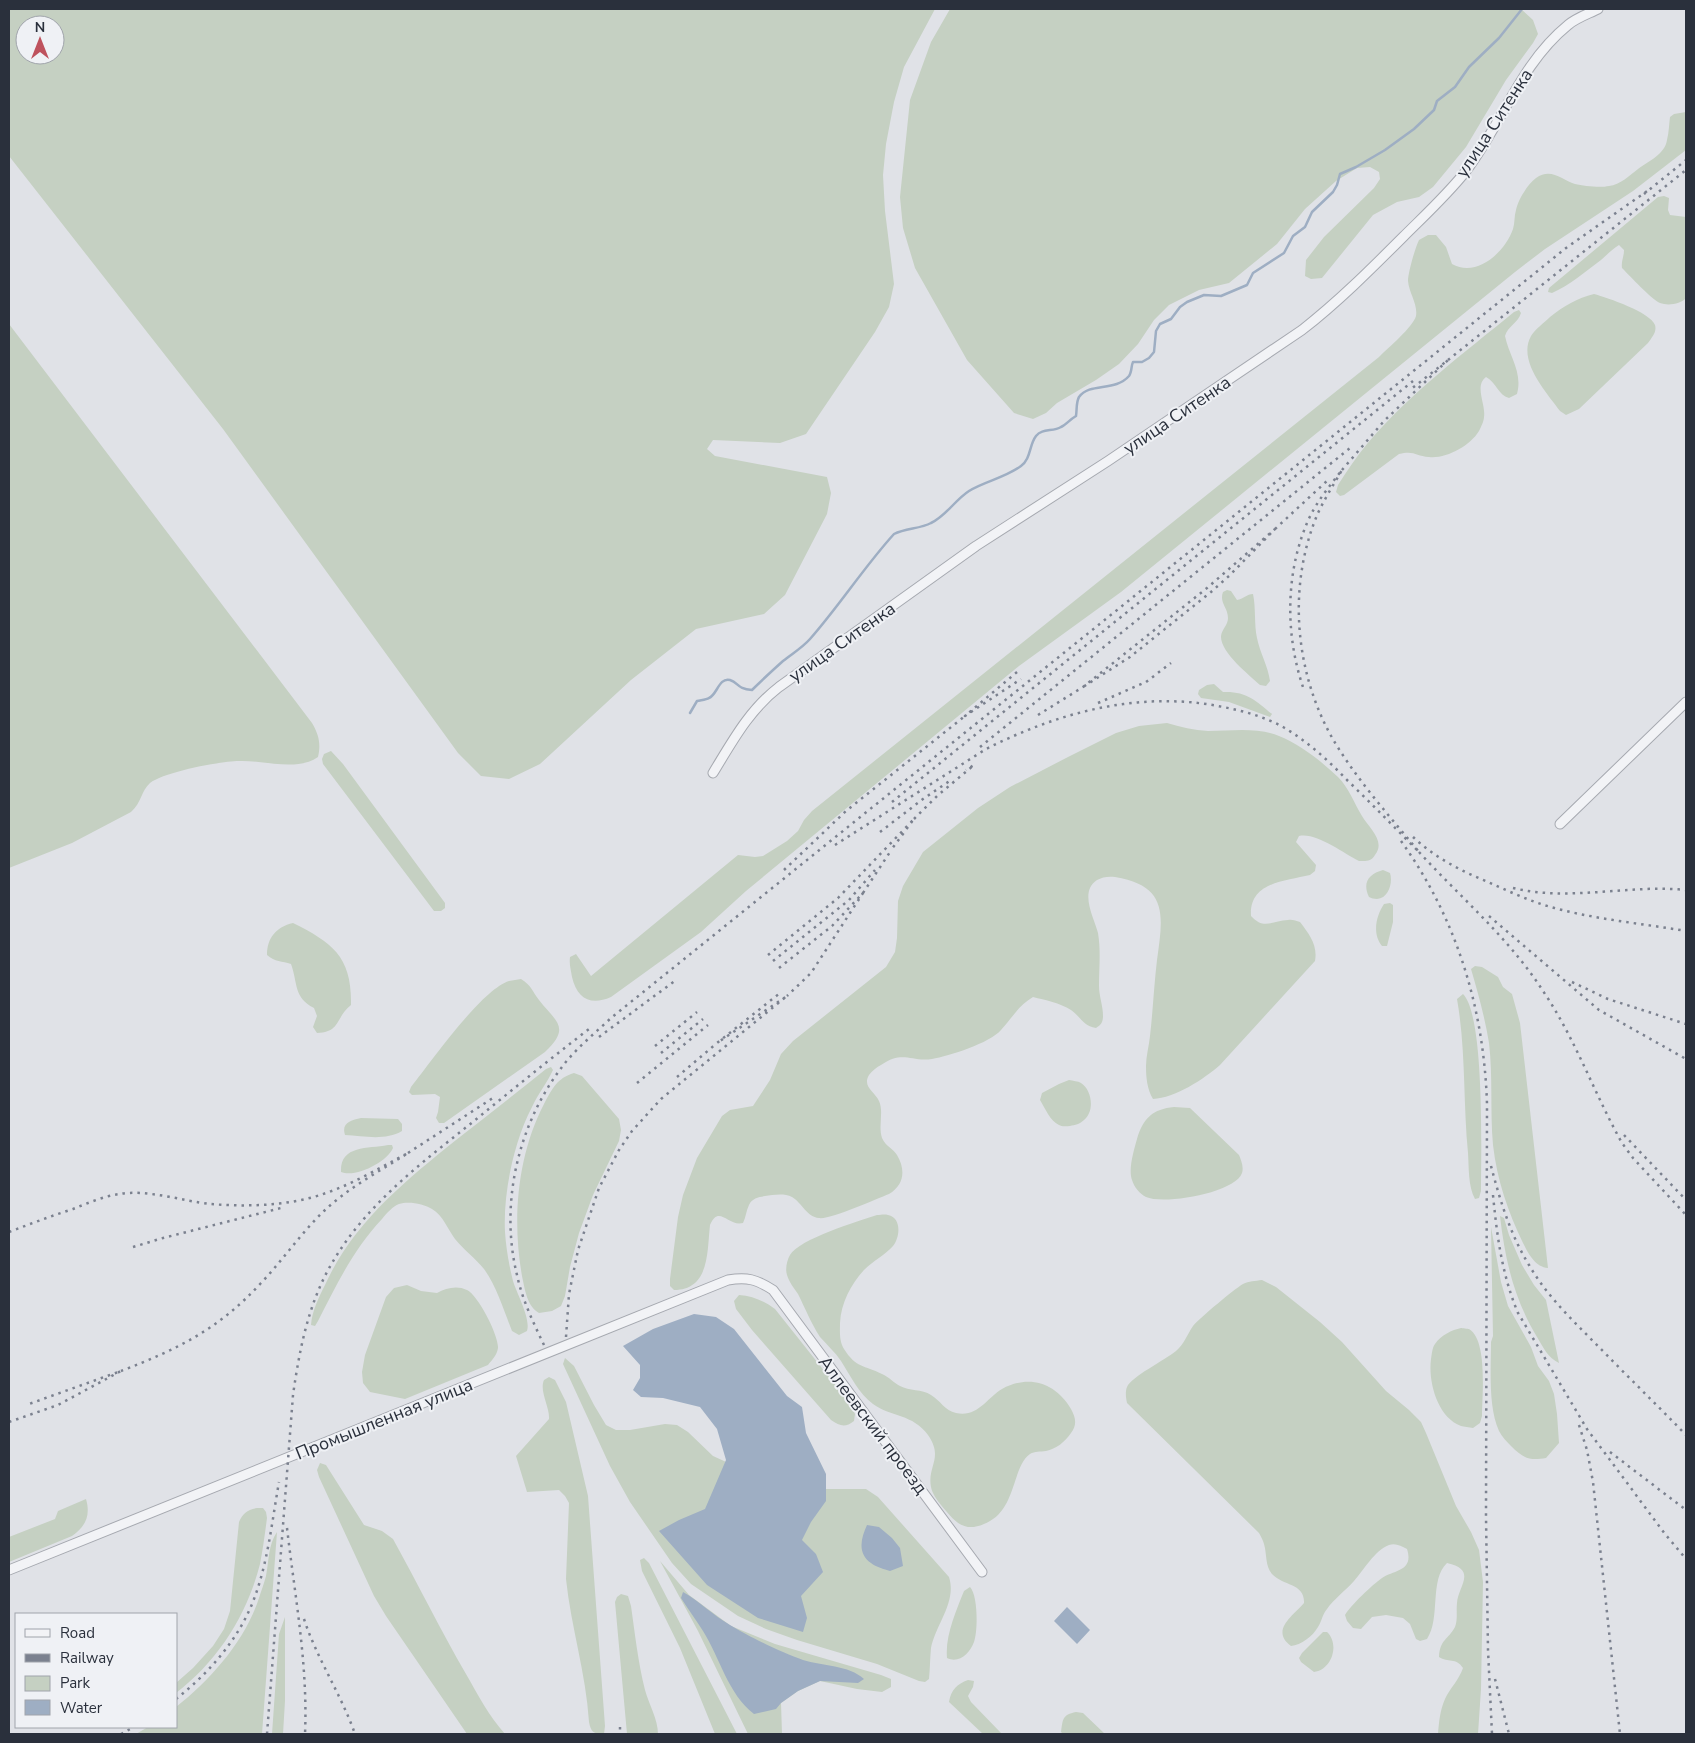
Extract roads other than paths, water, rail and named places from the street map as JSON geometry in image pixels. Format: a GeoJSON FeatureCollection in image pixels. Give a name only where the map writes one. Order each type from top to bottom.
{"type":"FeatureCollection","features":[{"type":"Feature","properties":{"kind":"street","name":"улица Ситенка"},"geometry":{"type":"LineString","coordinates":[[713,774],[748,717],[767,696],[976,546],[1124,450],[1302,330],[1332,306],[1419,221],[1465,172],[1488,140],[1516,88],[1552,40],[1567,26],[1598,9]]}},
{"type":"Feature","properties":{"kind":"street"},"geometry":{"type":"LineString","coordinates":[[1560,824],[1686,702]]}},
{"type":"Feature","properties":{"kind":"street","name":"Промышленная улица"},"geometry":{"type":"LineString","coordinates":[[9,1570],[728,1280],[744,1278],[760,1282]]}},
{"type":"Feature","properties":{"kind":"street","name":"Аллеевский проезд"},"geometry":{"type":"LineString","coordinates":[[760,1282],[773,1290],[982,1572]]}},
{"type":"Feature","properties":{"kind":"water"},"geometry":{"type":"Polygon","coordinates":[[[694,1314],[716,1317],[734,1329],[787,1396],[802,1407],[806,1433],[826,1474],[826,1501],[811,1522],[802,1540],[816,1554],[823,1572],[801,1596],[807,1618],[803,1632],[758,1618],[707,1585],[659,1531],[705,1509],[726,1460],[717,1429],[700,1407],[663,1398],[641,1397],[633,1390],[640,1378],[640,1365],[623,1346],[653,1329],[694,1314]]]}},
{"type":"Feature","properties":{"kind":"water"},"geometry":{"type":"Polygon","coordinates":[[[867,1525],[879,1527],[892,1538],[900,1548],[903,1566],[890,1571],[875,1566],[867,1559],[862,1550],[862,1545],[867,1525]]]}},
{"type":"Feature","properties":{"kind":"water"},"geometry":{"type":"Polygon","coordinates":[[[683,1592],[724,1621],[765,1644],[803,1660],[851,1671],[864,1679],[858,1683],[820,1681],[798,1691],[776,1709],[754,1714],[745,1706],[731,1686],[709,1641],[681,1598],[683,1592]]]}},
{"type":"Feature","properties":{"kind":"water"},"geometry":{"type":"Polygon","coordinates":[[[1067,1607],[1090,1630],[1077,1644],[1054,1621],[1067,1607]]]}},
{"type":"Feature","properties":{"kind":"waterway"},"geometry":{"type":"LineString","coordinates":[[690,713],[697,701],[712,696],[723,681],[730,680],[741,687],[752,690],[810,639],[894,534],[931,523],[969,491],[1008,474],[1021,466],[1027,460],[1038,434],[1058,428],[1076,416],[1078,399],[1084,392],[1123,381],[1129,376],[1133,362],[1142,362],[1149,358],[1154,352],[1156,331],[1160,324],[1171,319],[1180,307],[1204,295],[1221,296],[1247,285],[1253,273],[1284,253],[1293,236],[1305,227],[1312,212],[1333,192],[1340,174],[1385,150],[1414,129],[1434,110],[1437,101],[1455,87],[1469,67],[1499,38],[1522,9]]}},
{"type":"Feature","properties":{"kind":"railway"},"geometry":{"type":"LineString","coordinates":[[1644,194],[1686,160]]}},
{"type":"Feature","properties":{"kind":"railway"},"geometry":{"type":"LineString","coordinates":[[1448,360],[1686,170]]}},
{"type":"Feature","properties":{"kind":"railway"},"geometry":{"type":"LineString","coordinates":[[544,1345],[525,1302],[517,1275],[510,1219],[512,1191],[517,1163],[525,1136],[536,1110],[549,1086],[575,1051],[611,1018],[1566,248],[1650,189]]}},
{"type":"Feature","properties":{"kind":"railway"},"geometry":{"type":"LineString","coordinates":[[1342,470],[1384,421],[1448,360],[1410,390]]}},
{"type":"Feature","properties":{"kind":"railway"},"geometry":{"type":"LineString","coordinates":[[892,802],[1413,381]]}},
{"type":"Feature","properties":{"kind":"railway"},"geometry":{"type":"LineString","coordinates":[[980,747],[1350,448]]}},
{"type":"Feature","properties":{"kind":"railway"},"geometry":{"type":"LineString","coordinates":[[835,845],[986,749],[1014,736],[1042,724],[1071,715],[1131,703],[1162,701],[1192,702],[1246,712],[1283,727],[1325,758],[1419,852],[1339,750],[1318,708],[1302,653],[1299,625],[1299,596],[1308,540],[1318,513],[1342,470],[1321,498],[1308,520],[1298,548],[1294,568],[1291,588],[1291,630],[1298,670],[1304,690]]}},
{"type":"Feature","properties":{"kind":"railway"},"geometry":{"type":"LineString","coordinates":[[1275,529],[1328,480]]}},
{"type":"Feature","properties":{"kind":"railway"},"geometry":{"type":"LineString","coordinates":[[1038,715],[1083,687],[1207,588],[1275,529],[1211,592],[1130,657],[1083,687]]}},
{"type":"Feature","properties":{"kind":"railway"},"geometry":{"type":"LineString","coordinates":[[1098,703],[1146,682],[1171,663]]}},
{"type":"Feature","properties":{"kind":"railway"},"geometry":{"type":"LineString","coordinates":[[1017,672],[965,716],[1021,679]]}},
{"type":"Feature","properties":{"kind":"railway"},"geometry":{"type":"LineString","coordinates":[[784,870],[846,811],[965,716]]}},
{"type":"Feature","properties":{"kind":"railway"},"geometry":{"type":"LineString","coordinates":[[914,819],[937,796],[974,765],[966,770]]}},
{"type":"Feature","properties":{"kind":"railway"},"geometry":{"type":"LineString","coordinates":[[880,832],[951,780]]}},
{"type":"Feature","properties":{"kind":"railway"},"geometry":{"type":"LineString","coordinates":[[768,955],[838,898],[914,819],[891,850]]}},
{"type":"Feature","properties":{"kind":"railway"},"geometry":{"type":"LineString","coordinates":[[1413,837],[1430,851],[1458,868],[1537,903],[1597,917],[1686,931]]}},
{"type":"Feature","properties":{"kind":"railway"},"geometry":{"type":"LineString","coordinates":[[1401,841],[1421,871],[1452,933],[1464,966],[1473,1000],[1485,1069],[1487,1104],[1486,1516],[1488,1650],[1492,1734]]}},
{"type":"Feature","properties":{"kind":"railway"},"geometry":{"type":"LineString","coordinates":[[863,893],[890,852]]}},
{"type":"Feature","properties":{"kind":"railway"},"geometry":{"type":"LineString","coordinates":[[1419,852],[1500,936],[1530,972],[1565,1028],[1622,1143],[1633,1158],[1686,1215]]}},
{"type":"Feature","properties":{"kind":"railway"},"geometry":{"type":"LineString","coordinates":[[773,961],[849,900],[875,870]]}},
{"type":"Feature","properties":{"kind":"railway"},"geometry":{"type":"LineString","coordinates":[[1513,888],[1534,892],[1556,893],[1643,889],[1686,890]]}},
{"type":"Feature","properties":{"kind":"railway"},"geometry":{"type":"LineString","coordinates":[[779,968],[832,926],[863,893],[811,973],[787,996]]}},
{"type":"Feature","properties":{"kind":"railway"},"geometry":{"type":"LineString","coordinates":[[1489,916],[1599,1010],[1686,1059]]}},
{"type":"Feature","properties":{"kind":"railway"},"geometry":{"type":"LineString","coordinates":[[599,1037],[676,980]]}},
{"type":"Feature","properties":{"kind":"railway"},"geometry":{"type":"LineString","coordinates":[[1572,982],[1608,999],[1686,1024]]}},
{"type":"Feature","properties":{"kind":"railway"},"geometry":{"type":"LineString","coordinates":[[566,1337],[569,1294],[578,1250],[599,1188],[619,1150],[632,1131],[661,1099],[787,996],[717,1043],[780,993]]}},
{"type":"Feature","properties":{"kind":"railway"},"geometry":{"type":"LineString","coordinates":[[655,1046],[697,1012]]}},
{"type":"Feature","properties":{"kind":"railway"},"geometry":{"type":"LineString","coordinates":[[661,1053],[703,1019]]}},
{"type":"Feature","properties":{"kind":"railway"},"geometry":{"type":"LineString","coordinates":[[637,1083],[708,1025]]}},
{"type":"Feature","properties":{"kind":"railway"},"geometry":{"type":"LineString","coordinates":[[267,1734],[293,1395],[305,1332],[320,1286],[341,1249],[374,1208],[393,1189],[412,1171],[589,1029]]}},
{"type":"Feature","properties":{"kind":"railway"},"geometry":{"type":"LineString","coordinates":[[677,1077],[717,1043]]}},
{"type":"Feature","properties":{"kind":"railway"},"geometry":{"type":"LineString","coordinates":[[408,1153],[496,1096]]}},
{"type":"Feature","properties":{"kind":"railway"},"geometry":{"type":"LineString","coordinates":[[1624,1135],[1686,1200]]}},
{"type":"Feature","properties":{"kind":"railway"},"geometry":{"type":"LineString","coordinates":[[9,1232],[102,1198],[130,1193],[153,1194],[199,1203],[224,1205],[254,1205],[298,1201],[326,1193],[347,1184],[408,1153],[354,1187],[324,1211],[261,1283],[229,1313],[197,1336],[179,1346],[121,1371]]}},
{"type":"Feature","properties":{"kind":"railway"},"geometry":{"type":"LineString","coordinates":[[1491,1166],[1511,1229],[1522,1253],[1536,1276],[1570,1318],[1686,1435]]}},
{"type":"Feature","properties":{"kind":"railway"},"geometry":{"type":"LineString","coordinates":[[1493,1195],[1501,1255],[1512,1299],[1518,1313],[1587,1429],[1665,1534],[1686,1559]]}},
{"type":"Feature","properties":{"kind":"railway"},"geometry":{"type":"LineString","coordinates":[[133,1247],[281,1208]]}},
{"type":"Feature","properties":{"kind":"railway"},"geometry":{"type":"LineString","coordinates":[[9,1422],[58,1405],[121,1371],[29,1404]]}},
{"type":"Feature","properties":{"kind":"railway"},"geometry":{"type":"LineString","coordinates":[[1579,1425],[1587,1450],[1593,1482],[1620,1734]]}},
{"type":"Feature","properties":{"kind":"railway"},"geometry":{"type":"LineString","coordinates":[[1610,1452],[1686,1510]]}},
{"type":"Feature","properties":{"kind":"railway"},"geometry":{"type":"LineString","coordinates":[[178,1697],[200,1678],[222,1654],[248,1614],[263,1571],[279,1482]]}},
{"type":"Feature","properties":{"kind":"railway"},"geometry":{"type":"LineString","coordinates":[[287,1528],[303,1657],[305,1734]]}},
{"type":"Feature","properties":{"kind":"railway"},"geometry":{"type":"LineString","coordinates":[[304,1619],[315,1648],[355,1734]]}},
{"type":"Feature","properties":{"kind":"railway"},"geometry":{"type":"LineString","coordinates":[[1495,1679],[1509,1734]]}},
{"type":"Feature","properties":{"kind":"railway"},"geometry":{"type":"LineString","coordinates":[[620,1727],[620,1734]]}},
{"type":"Feature","properties":{"kind":"railway"},"geometry":{"type":"LineString","coordinates":[[121,1734],[132,1728]]}}]}
